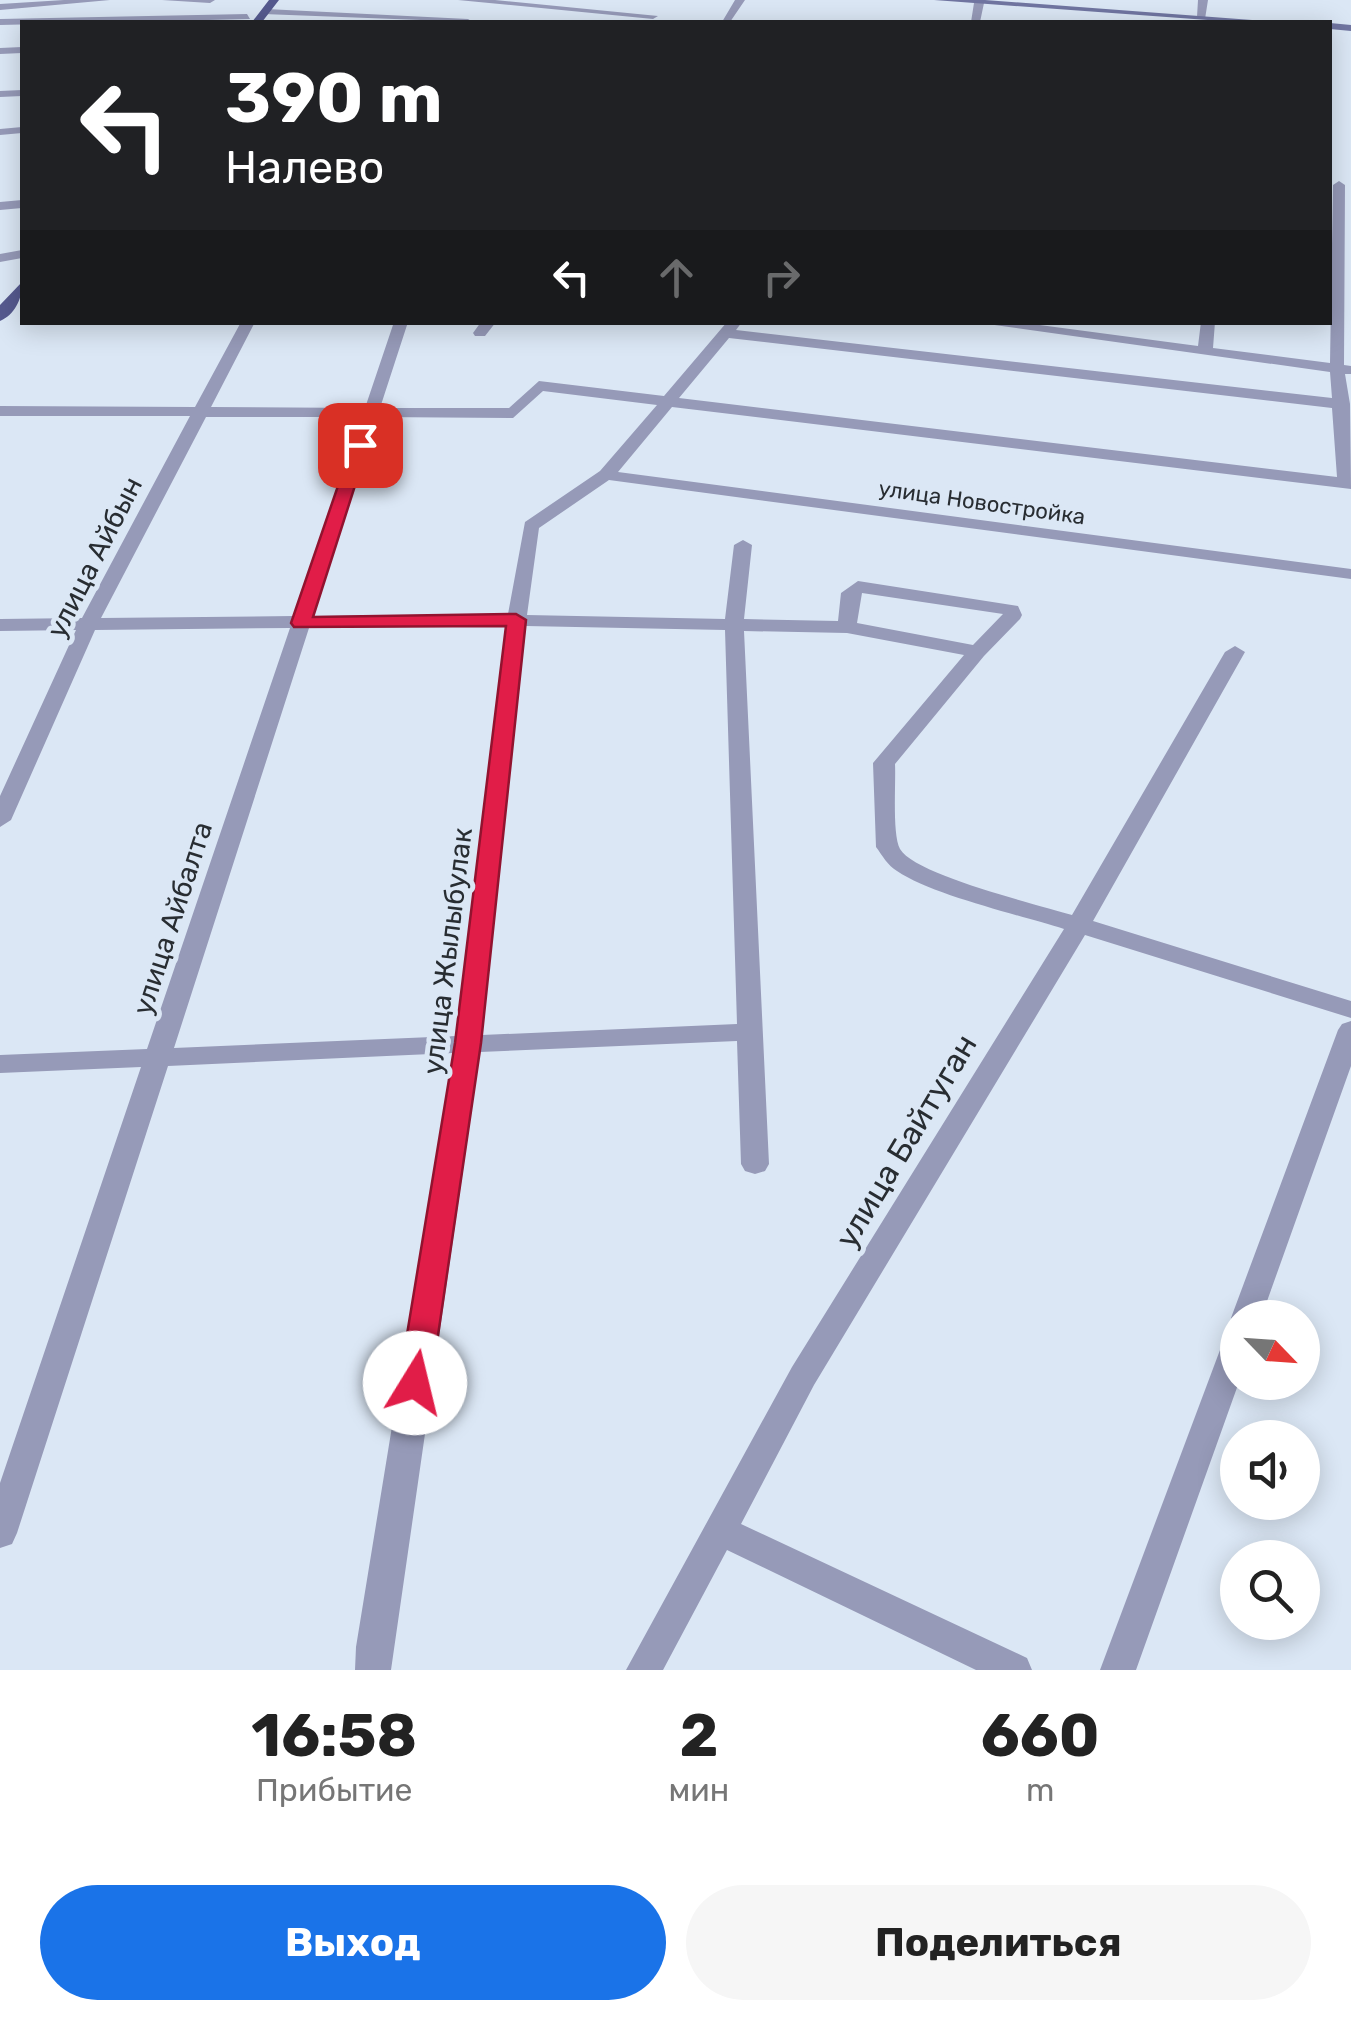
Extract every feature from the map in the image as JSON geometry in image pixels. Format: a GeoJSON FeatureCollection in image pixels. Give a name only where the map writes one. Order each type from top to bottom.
{"type":"FeatureCollection","features":[{"type":"Feature","properties":{"kind":"main road"},"geometry":{"type":"LineString","coordinates":[[251,20],[266,12],[274,0]]}},
{"type":"Feature","properties":{"kind":"main road"},"geometry":{"type":"LineString","coordinates":[[939,0],[1009,2],[1133,18],[1216,20]]}},
{"type":"Feature","properties":{"kind":"main road"},"geometry":{"type":"LineString","coordinates":[[0,316],[20,290]]}},
{"type":"Feature","properties":{"kind":"main road"},"geometry":{"type":"LineString","coordinates":[[0,333],[20,308]]}},
{"type":"Feature","properties":{"kind":"street"},"geometry":{"type":"LineString","coordinates":[[0,7],[105,0]]}},
{"type":"Feature","properties":{"kind":"street"},"geometry":{"type":"LineString","coordinates":[[168,0],[210,0]]}},
{"type":"Feature","properties":{"kind":"street"},"geometry":{"type":"LineString","coordinates":[[463,0],[653,16]]}},
{"type":"Feature","properties":{"kind":"street"},"geometry":{"type":"LineString","coordinates":[[1202,18],[1203,0]]}},
{"type":"Feature","properties":{"kind":"street"},"geometry":{"type":"LineString","coordinates":[[975,20],[979,3]]}},
{"type":"Feature","properties":{"kind":"street"},"geometry":{"type":"LineString","coordinates":[[391,16],[405,8]]}},
{"type":"Feature","properties":{"kind":"street"},"geometry":{"type":"LineString","coordinates":[[266,12],[442,20]]}},
{"type":"Feature","properties":{"kind":"street"},"geometry":{"type":"LineString","coordinates":[[628,20],[635,14]]}},
{"type":"Feature","properties":{"kind":"street"},"geometry":{"type":"LineString","coordinates":[[378,16],[415,20]]}},
{"type":"Feature","properties":{"kind":"street"},"geometry":{"type":"LineString","coordinates":[[0,411],[513,414],[539,386],[1348,484],[1342,404],[1340,185]]}},
{"type":"Feature","properties":{"kind":"street","name":"улица Айбын"},"geometry":{"type":"LineString","coordinates":[[0,820],[88,625],[246,325]]}},
{"type":"Feature","properties":{"kind":"street","name":"улица Айбалта"},"geometry":{"type":"LineString","coordinates":[[0,1533],[400,325]]}},
{"type":"Feature","properties":{"kind":"street"},"geometry":{"type":"LineString","coordinates":[[1003,325],[1344,370]]}},
{"type":"Feature","properties":{"kind":"street"},"geometry":{"type":"LineString","coordinates":[[1204,351],[1208,325]]}},
{"type":"Feature","properties":{"kind":"street"},"geometry":{"type":"LineString","coordinates":[[730,328],[1342,404]]}},
{"type":"Feature","properties":{"kind":"street","name":"улица Жылыбулак"},"geometry":{"type":"LineString","coordinates":[[374,1670],[374,1647],[468,1043],[516,620],[531,526],[606,475],[730,328]]}},
{"type":"Feature","properties":{"kind":"street","name":"улица Новостройка"},"geometry":{"type":"LineString","coordinates":[[606,475],[1351,574]]}},
{"type":"Feature","properties":{"kind":"street"},"geometry":{"type":"LineString","coordinates":[[743,544],[734,625],[755,1164]]}},
{"type":"Feature","properties":{"kind":"street"},"geometry":{"type":"LineString","coordinates":[[847,627],[850,593],[858,587],[1011,610],[1013,615],[884,763],[887,847],[892,857],[914,873],[1351,1010]]}},
{"type":"Feature","properties":{"kind":"street"},"geometry":{"type":"LineString","coordinates":[[0,625],[516,620],[847,627],[978,652]]}},
{"type":"Feature","properties":{"kind":"street","name":"улица Байтуган"},"geometry":{"type":"LineString","coordinates":[[644,1670],[803,1376],[1078,926],[1235,652]]}},
{"type":"Feature","properties":{"kind":"street"},"geometry":{"type":"LineString","coordinates":[[1253,1300],[1351,1030]]}},
{"type":"Feature","properties":{"kind":"street"},"geometry":{"type":"LineString","coordinates":[[0,1064],[748,1032]]}},
{"type":"Feature","properties":{"kind":"street"},"geometry":{"type":"LineString","coordinates":[[1118,1670],[1220,1391]]}},
{"type":"Feature","properties":{"kind":"street"},"geometry":{"type":"LineString","coordinates":[[718,1530],[1014,1670]]}},
{"type":"Feature","properties":{"kind":"route"},"geometry":{"type":"LineString","coordinates":[[360,445],[301,623],[516,620],[468,1043],[415,1383]]}}]}
